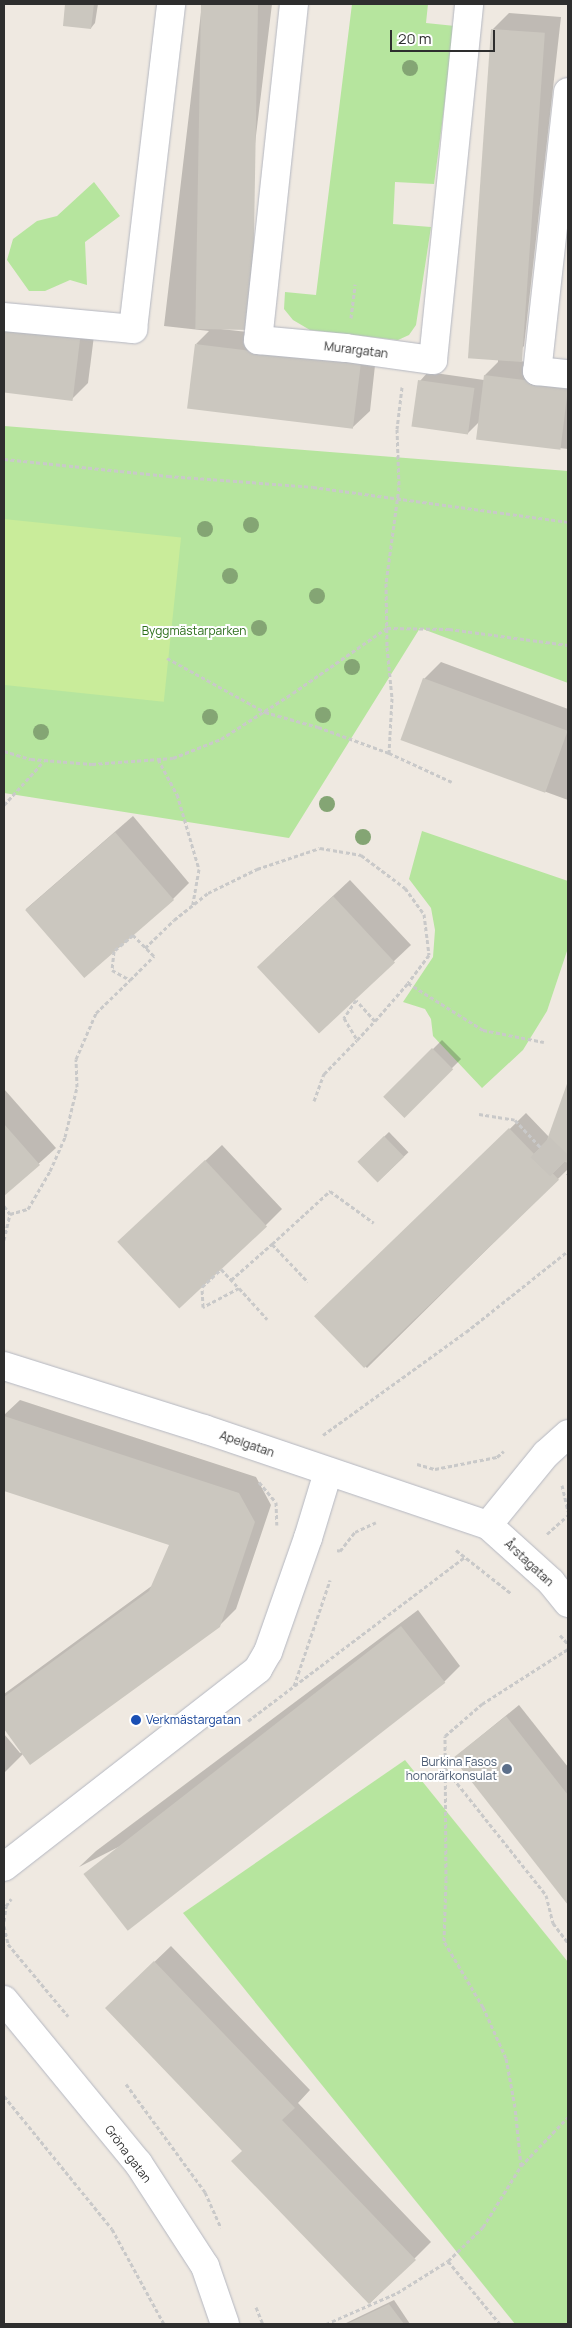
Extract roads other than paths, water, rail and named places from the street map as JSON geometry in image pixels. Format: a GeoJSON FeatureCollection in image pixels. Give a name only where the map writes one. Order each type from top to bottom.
{"type":"FeatureCollection","features":[{"type":"Feature","properties":{"kind":"street"},"geometry":{"type":"LineString","coordinates":[[4,317],[134,329],[171,4]]}},
{"type":"Feature","properties":{"kind":"street","name":"Murargatan"},"geometry":{"type":"LineString","coordinates":[[294,4],[258,340],[346,348],[433,360],[469,4]]}},
{"type":"Feature","properties":{"kind":"street"},"geometry":{"type":"LineString","coordinates":[[568,92],[537,371],[568,374]]}},
{"type":"Feature","properties":{"kind":"street","name":"Apelgatan"},"geometry":{"type":"LineString","coordinates":[[4,1366],[204,1429],[488,1525]]}},
{"type":"Feature","properties":{"kind":"street"},"geometry":{"type":"LineString","coordinates":[[488,1525],[546,1454],[568,1434]]}},
{"type":"Feature","properties":{"kind":"street"},"geometry":{"type":"LineString","coordinates":[[4,1867],[258,1669],[268,1652],[308,1538],[328,1472]]}},
{"type":"Feature","properties":{"kind":"street","name":"Årstagatan"},"geometry":{"type":"LineString","coordinates":[[488,1525],[551,1582],[568,1603]]}},
{"type":"Feature","properties":{"kind":"street","name":"Gröna gatan"},"geometry":{"type":"LineString","coordinates":[[4,2000],[138,2162],[205,2266],[225,2324]]}},
{"type":"Feature","properties":{"kind":"tunnel"},"geometry":{"type":"LineString","coordinates":[[540,1147],[567,1173]]}},
{"type":"Feature","properties":{"kind":"place","name":"Verkmästargatan"},"geometry":{"type":"Point","coordinates":[136,1720]}},
{"type":"Feature","properties":{"kind":"place","name":"Burkina Fasos honorärkonsulat"},"geometry":{"type":"Point","coordinates":[507,1769]}},
{"type":"Feature","properties":{"kind":"park label","name":"Byggmästarparken"},"geometry":{"type":"Point","coordinates":[194,631]}}]}
